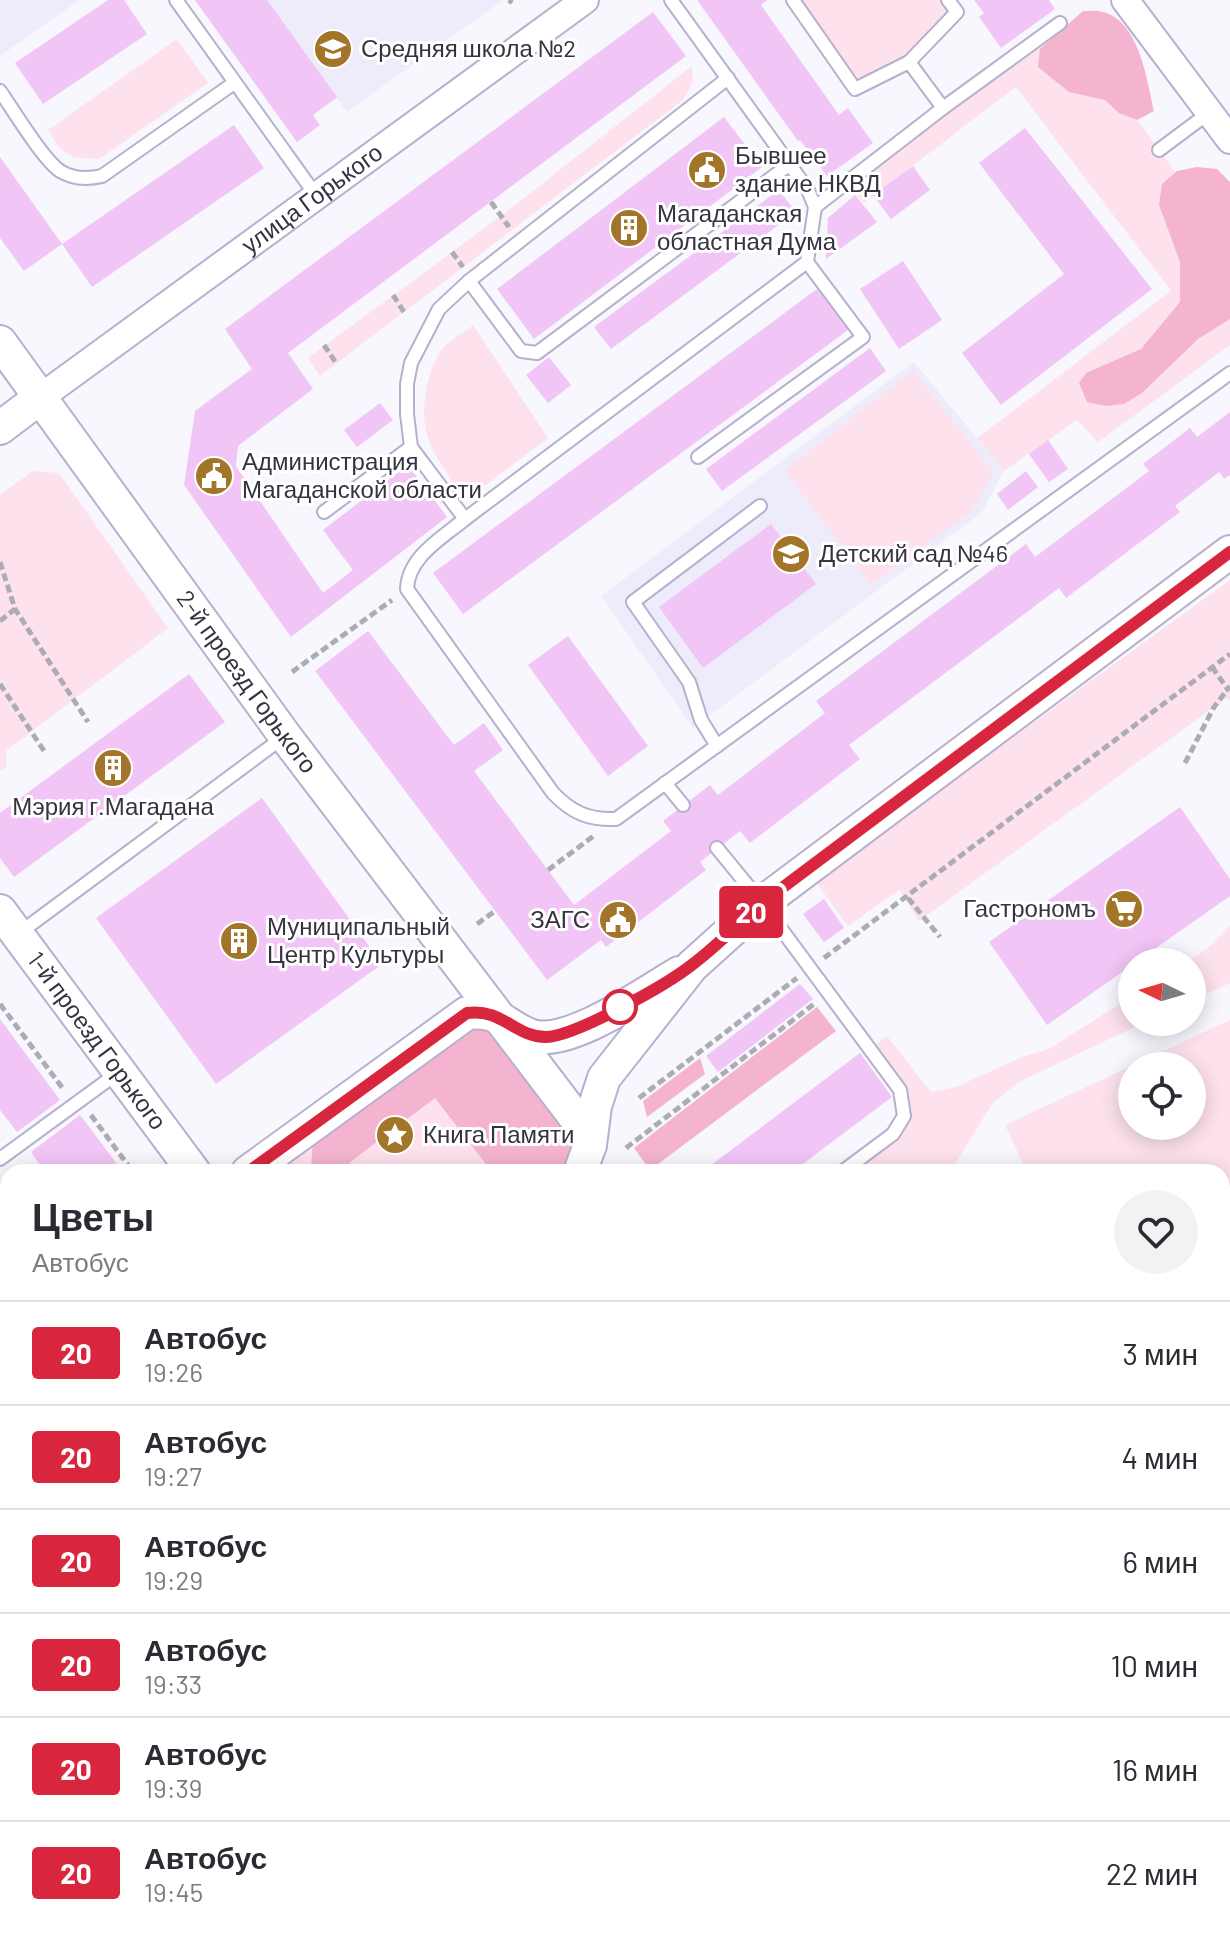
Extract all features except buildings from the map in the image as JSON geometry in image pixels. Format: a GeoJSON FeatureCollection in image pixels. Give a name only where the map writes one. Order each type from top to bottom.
{"type":"FeatureCollection","features":[{"type":"Feature","properties":{"kind":"street","name":"улица Горького"},"geometry":{"type":"LineString","coordinates":[[41,397],[315,194],[585,0]]}},
{"type":"Feature","properties":{"kind":"street"},"geometry":{"type":"LineString","coordinates":[[1125,0],[1230,140]]}},
{"type":"Feature","properties":{"kind":"street","name":"2-й проезд Горького"},"geometry":{"type":"LineString","coordinates":[[0,342],[285,736],[576,1117],[585,1159]]}},
{"type":"Feature","properties":{"kind":"street"},"geometry":{"type":"LineString","coordinates":[[0,428],[41,397]]}},
{"type":"Feature","properties":{"kind":"street"},"geometry":{"type":"LineString","coordinates":[[585,1159],[604,1078],[692,966],[762,903],[1230,552]]}},
{"type":"Feature","properties":{"kind":"street","name":"1-й проезд Горького"},"geometry":{"type":"LineString","coordinates":[[9,923],[188,1164]]}},
{"type":"Feature","properties":{"kind":"street"},"geometry":{"type":"LineString","coordinates":[[259,1164],[458,1018],[475,1012],[499,1016],[530,1036],[559,1036],[587,1026],[692,966]]}},
{"type":"Feature","properties":{"kind":"lane"},"geometry":{"type":"LineString","coordinates":[[176,0],[315,194]]}},
{"type":"Feature","properties":{"kind":"lane"},"geometry":{"type":"LineString","coordinates":[[671,0],[808,190],[815,207],[807,262],[465,519],[420,557],[408,574],[407,589],[553,793],[566,806],[597,820],[616,819],[1230,373]]}},
{"type":"Feature","properties":{"kind":"lane"},"geometry":{"type":"LineString","coordinates":[[793,0],[855,89],[909,62],[957,12],[948,0]]}},
{"type":"Feature","properties":{"kind":"lane"},"geometry":{"type":"LineString","coordinates":[[815,207],[1060,23]]}},
{"type":"Feature","properties":{"kind":"lane"},"geometry":{"type":"LineString","coordinates":[[909,62],[943,108]]}},
{"type":"Feature","properties":{"kind":"lane"},"geometry":{"type":"LineString","coordinates":[[465,519],[411,447],[407,414],[411,363],[439,309],[519,241],[728,78]]}},
{"type":"Feature","properties":{"kind":"lane"},"geometry":{"type":"LineString","coordinates":[[0,91],[52,164],[70,176],[91,179],[102,176],[234,83]]}},
{"type":"Feature","properties":{"kind":"lane"},"geometry":{"type":"LineString","coordinates":[[1159,150],[1210,112]]}},
{"type":"Feature","properties":{"kind":"lane"},"geometry":{"type":"LineString","coordinates":[[469,281],[521,351],[537,353],[790,164]]}},
{"type":"Feature","properties":{"kind":"lane"},"geometry":{"type":"LineString","coordinates":[[698,457],[863,337],[807,262]]}},
{"type":"Feature","properties":{"kind":"lane"},"geometry":{"type":"LineString","coordinates":[[324,512],[411,447]]}},
{"type":"Feature","properties":{"kind":"lane"},"geometry":{"type":"LineString","coordinates":[[717,746],[701,720],[689,682],[633,602],[760,506]]}},
{"type":"Feature","properties":{"kind":"lane"},"geometry":{"type":"LineString","coordinates":[[9,923],[285,736]]}},
{"type":"Feature","properties":{"kind":"lane"},"geometry":{"type":"LineString","coordinates":[[665,783],[683,805]]}},
{"type":"Feature","properties":{"kind":"lane"},"geometry":{"type":"LineString","coordinates":[[717,848],[762,903],[900,1090],[904,1116],[893,1134],[853,1164]]}},
{"type":"Feature","properties":{"kind":"lane"},"geometry":{"type":"LineString","coordinates":[[0,1159],[119,1072]]}},
{"type":"Feature","properties":{"kind":"path"},"geometry":{"type":"LineString","coordinates":[[491,202],[519,241]]}},
{"type":"Feature","properties":{"kind":"path"},"geometry":{"type":"LineString","coordinates":[[452,252],[463,267]]}},
{"type":"Feature","properties":{"kind":"path"},"geometry":{"type":"LineString","coordinates":[[393,295],[404,312]]}},
{"type":"Feature","properties":{"kind":"path"},"geometry":{"type":"LineString","coordinates":[[324,345],[336,363]]}},
{"type":"Feature","properties":{"kind":"path"},"geometry":{"type":"LineString","coordinates":[[0,562],[15,609],[88,722]]}},
{"type":"Feature","properties":{"kind":"path"},"geometry":{"type":"LineString","coordinates":[[292,672],[407,589]]}},
{"type":"Feature","properties":{"kind":"path"},"geometry":{"type":"LineString","coordinates":[[0,621],[15,609]]}},
{"type":"Feature","properties":{"kind":"path"},"geometry":{"type":"LineString","coordinates":[[639,1098],[1230,654]]}},
{"type":"Feature","properties":{"kind":"path"},"geometry":{"type":"LineString","coordinates":[[1185,763],[1214,707],[1229,689],[1212,667]]}},
{"type":"Feature","properties":{"kind":"path"},"geometry":{"type":"LineString","coordinates":[[0,684],[46,754]]}},
{"type":"Feature","properties":{"kind":"path"},"geometry":{"type":"LineString","coordinates":[[548,870],[616,819]]}},
{"type":"Feature","properties":{"kind":"path"},"geometry":{"type":"LineString","coordinates":[[908,898],[940,937]]}},
{"type":"Feature","properties":{"kind":"path"},"geometry":{"type":"LineString","coordinates":[[477,924],[495,911]]}},
{"type":"Feature","properties":{"kind":"path"},"geometry":{"type":"LineString","coordinates":[[626,1148],[828,994]]}},
{"type":"Feature","properties":{"kind":"shaded area"},"geometry":{"type":"Polygon","coordinates":[[[0,0],[79,0],[0,56],[0,0]]]}},
{"type":"Feature","properties":{"kind":"shaded area","name":"Средняя школа №2"},"geometry":{"type":"Polygon","coordinates":[[[195,0],[503,0],[347,112],[337,98],[313,115],[320,125],[297,142],[195,0]]]}},
{"type":"Feature","properties":{"kind":"shaded area"},"geometry":{"type":"Polygon","coordinates":[[[793,0],[948,0],[957,12],[909,62],[855,89],[793,0]]]}},
{"type":"Feature","properties":{"kind":"shaded area"},"geometry":{"type":"Polygon","coordinates":[[[1083,11],[1103,12],[1125,27],[1139,53],[1154,111],[1137,120],[1119,113],[1105,100],[1069,92],[1038,67],[1040,49],[1083,11]]]}},
{"type":"Feature","properties":{"kind":"shaded area"},"geometry":{"type":"Polygon","coordinates":[[[1060,23],[1070,26],[1230,248],[1230,345],[1098,442],[1077,420],[1004,471],[977,438],[1171,291],[1016,87],[864,203],[846,182],[1060,23]]]}},
{"type":"Feature","properties":{"kind":"shaded area"},"geometry":{"type":"Polygon","coordinates":[[[177,39],[208,83],[99,159],[75,158],[57,145],[48,130],[177,39]]]}},
{"type":"Feature","properties":{"kind":"shaded area"},"geometry":{"type":"Polygon","coordinates":[[[692,66],[693,81],[683,100],[320,376],[308,358],[501,216],[692,66]]]}},
{"type":"Feature","properties":{"kind":"shaded area"},"geometry":{"type":"Polygon","coordinates":[[[1197,167],[1217,169],[1230,182],[1230,319],[1198,339],[1142,393],[1124,404],[1106,406],[1087,402],[1079,383],[1086,373],[1141,349],[1180,302],[1180,262],[1159,205],[1162,184],[1177,171],[1197,167]]]}},
{"type":"Feature","properties":{"kind":"shaded area"},"geometry":{"type":"Polygon","coordinates":[[[473,325],[548,438],[466,500],[437,458],[426,432],[424,417],[430,373],[438,355],[473,325]]]}},
{"type":"Feature","properties":{"kind":"shaded area","name":"Детский сад №46"},"geometry":{"type":"Polygon","coordinates":[[[914,362],[1004,471],[982,512],[693,728],[601,596],[914,362]]]}},
{"type":"Feature","properties":{"kind":"shaded area"},"geometry":{"type":"Polygon","coordinates":[[[913,371],[994,473],[972,511],[870,585],[785,470],[913,371]]]}},
{"type":"Feature","properties":{"kind":"shaded area"},"geometry":{"type":"Polygon","coordinates":[[[33,471],[59,473],[168,628],[6,751],[7,766],[0,771],[0,495],[33,471]]]}},
{"type":"Feature","properties":{"kind":"shaded area"},"geometry":{"type":"Polygon","coordinates":[[[1230,580],[1230,699],[1225,699],[919,921],[899,890],[848,926],[815,881],[1230,580]]]}},
{"type":"Feature","properties":{"kind":"shaded area"},"geometry":{"type":"Polygon","coordinates":[[[1230,926],[1230,983],[1206,994],[1206,949],[1230,926]]]}},
{"type":"Feature","properties":{"kind":"shaded area"},"geometry":{"type":"Polygon","coordinates":[[[1118,1005],[1118,1035],[1017,1083],[992,1104],[955,1164],[858,1164],[857,1161],[904,1116],[900,1090],[869,1050],[887,1036],[931,1092],[956,1087],[1022,1057],[1049,1049],[1118,1005]]]}},
{"type":"Feature","properties":{"kind":"shaded area"},"geometry":{"type":"Polygon","coordinates":[[[817,1007],[836,1031],[658,1164],[646,1164],[634,1148],[817,1007]]]}},
{"type":"Feature","properties":{"kind":"shaded area"},"geometry":{"type":"Polygon","coordinates":[[[475,1012],[584,1129],[581,1164],[259,1164],[475,1012]]]}},
{"type":"Feature","properties":{"kind":"shaded area"},"geometry":{"type":"Polygon","coordinates":[[[1230,1020],[1230,1164],[1023,1164],[1005,1125],[1118,1072],[1118,1140],[1206,1140],[1206,1052],[1161,1052],[1196,1036],[1206,1036],[1206,1031],[1230,1020]]]}},
{"type":"Feature","properties":{"kind":"shaded area"},"geometry":{"type":"Polygon","coordinates":[[[487,1029],[571,1132],[571,1150],[566,1164],[486,1164],[435,1098],[350,1164],[311,1164],[313,1133],[457,1030],[487,1029]]]}},
{"type":"Feature","properties":{"kind":"shaded area"},"geometry":{"type":"Polygon","coordinates":[[[700,1058],[705,1074],[647,1117],[643,1101],[700,1058]]]}},
{"type":"Feature","properties":{"kind":"bus line","name":"20"},"geometry":{"type":"LineString","coordinates":[[259,1164],[467,1013],[485,1012],[499,1016],[530,1036],[559,1036],[587,1026],[692,966],[762,903],[1230,552]]}},
{"type":"Feature","properties":{"kind":"place","name":"Средняя школа №2"},"geometry":{"type":"Point","coordinates":[333,49]}},
{"type":"Feature","properties":{"kind":"place","name":"Бывшее здание НКВД"},"geometry":{"type":"Point","coordinates":[707,170]}},
{"type":"Feature","properties":{"kind":"place","name":"Магаданская областная Дума"},"geometry":{"type":"Point","coordinates":[629,228]}},
{"type":"Feature","properties":{"kind":"place","name":"Администрация Магаданской области"},"geometry":{"type":"Point","coordinates":[214,476]}},
{"type":"Feature","properties":{"kind":"place","name":"Детский сад №46"},"geometry":{"type":"Point","coordinates":[791,554]}},
{"type":"Feature","properties":{"kind":"place","name":"Мэрия г.Магадана"},"geometry":{"type":"Point","coordinates":[113,768]}},
{"type":"Feature","properties":{"kind":"place","name":"Гастрономъ"},"geometry":{"type":"Point","coordinates":[1124,909]}},
{"type":"Feature","properties":{"kind":"place","name":"ЗАГС"},"geometry":{"type":"Point","coordinates":[618,920]}},
{"type":"Feature","properties":{"kind":"place","name":"Муниципальный Центр Культуры"},"geometry":{"type":"Point","coordinates":[239,941]}},
{"type":"Feature","properties":{"kind":"place","name":"Книга Памяти"},"geometry":{"type":"Point","coordinates":[395,1135]}}]}
